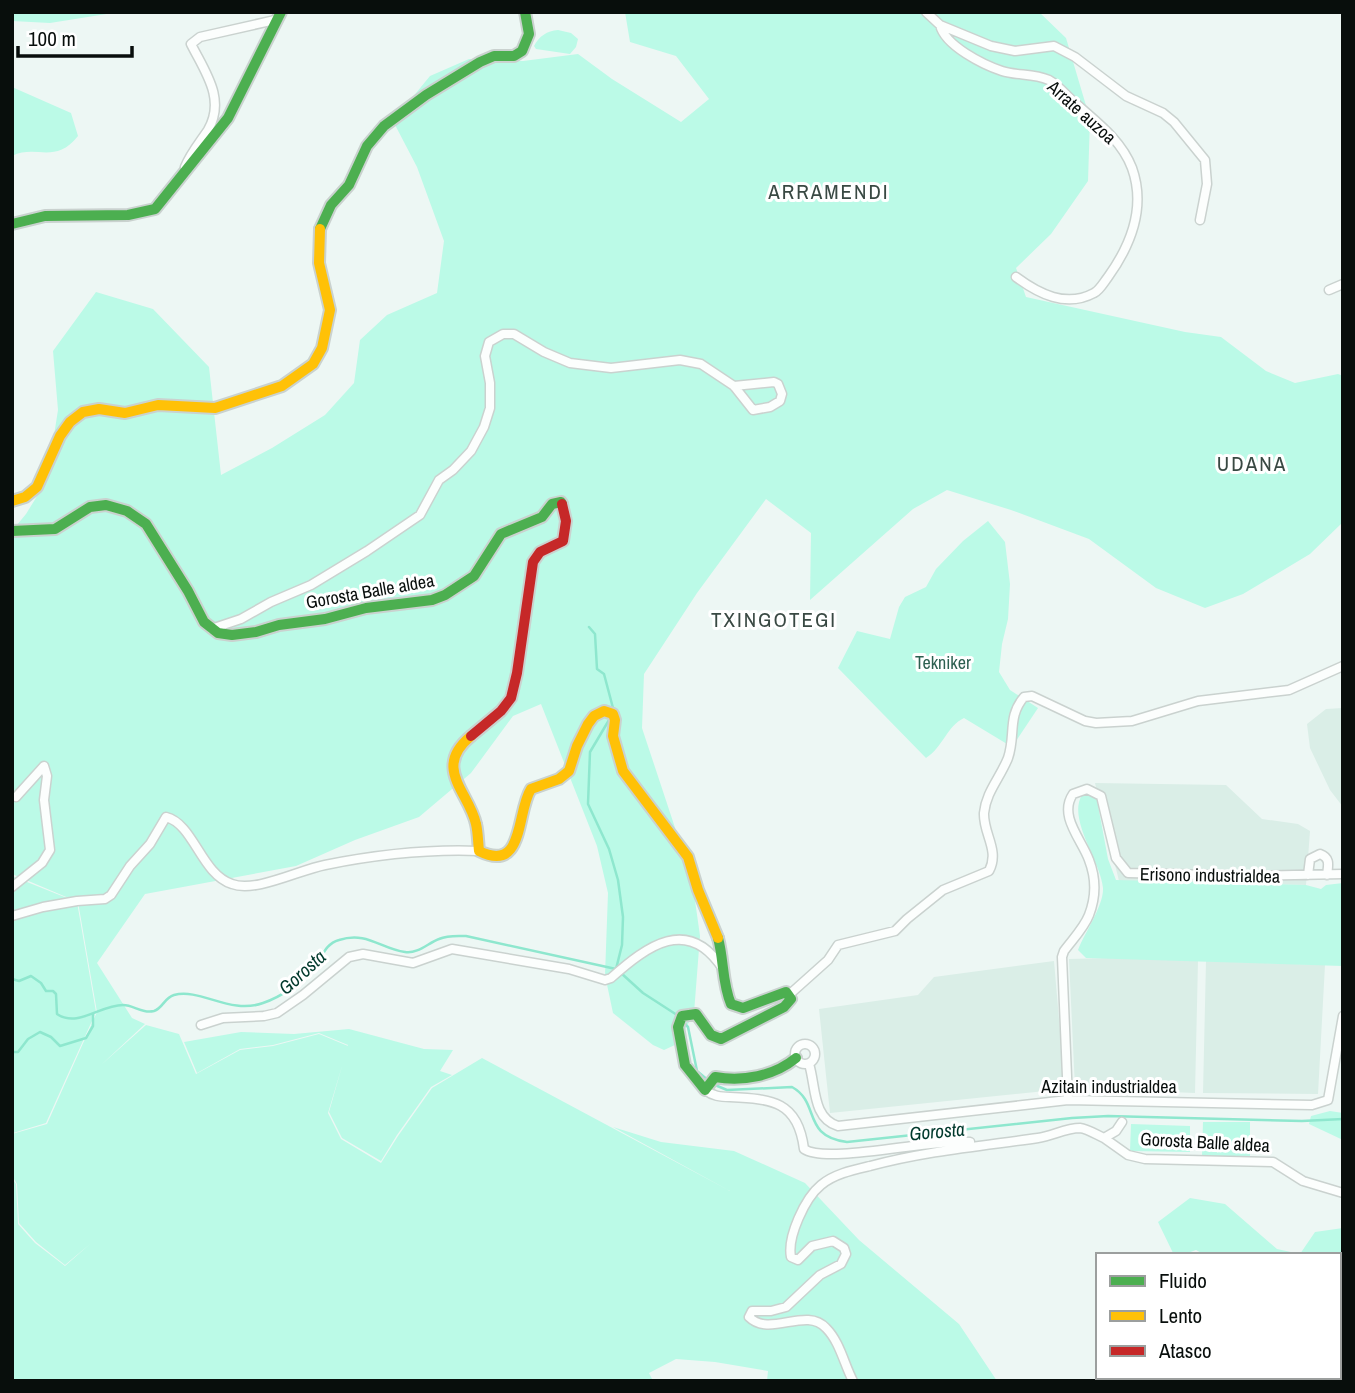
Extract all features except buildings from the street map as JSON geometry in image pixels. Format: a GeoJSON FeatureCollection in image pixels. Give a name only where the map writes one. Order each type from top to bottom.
{"type":"FeatureCollection","features":[{"type":"Feature","properties":{"kind":"street"},"geometry":{"type":"LineString","coordinates":[[12,501],[25,497],[37,487],[65,428],[83,412],[99,409],[125,413],[158,405],[215,408],[282,386],[313,364],[323,348],[330,310],[319,263],[318,242],[320,226],[331,205],[349,185],[368,146],[384,126],[426,95],[480,62],[494,56],[514,56],[522,51],[529,34],[525,12]]}},
{"type":"Feature","properties":{"kind":"street","name":"Arrate auzoa"},"geometry":{"type":"LineString","coordinates":[[926,12],[940,25],[1003,49],[1014,51],[1054,46],[1068,53],[1126,96],[1163,113],[1174,122],[1205,160],[1208,184],[1200,220]]}},
{"type":"Feature","properties":{"kind":"street"},"geometry":{"type":"LineString","coordinates":[[181,176],[209,127],[216,107],[213,88],[191,44],[200,37],[278,16]]}},
{"type":"Feature","properties":{"kind":"street"},"geometry":{"type":"LineString","coordinates":[[12,224],[46,216],[146,212],[155,209],[228,118],[278,16]]}},
{"type":"Feature","properties":{"kind":"street","name":"Arrate auzoa"},"geometry":{"type":"LineString","coordinates":[[940,25],[942,32],[954,44],[977,60],[1005,72],[1032,74],[1052,82],[1117,141],[1132,168],[1138,198],[1136,225],[1122,256],[1097,292],[1078,298],[1055,299],[1031,288],[1016,277]]}},
{"type":"Feature","properties":{"kind":"street"},"geometry":{"type":"LineString","coordinates":[[1329,290],[1343,284]]}},
{"type":"Feature","properties":{"kind":"street","name":"Gorosta Balle aldea"},"geometry":{"type":"LineString","coordinates":[[211,629],[241,619],[271,602],[311,585],[420,516],[439,480],[471,451],[484,427],[490,408],[490,383],[485,356],[489,342],[503,334],[514,334],[544,352],[581,365],[611,369],[680,360],[701,364],[734,386],[753,410],[770,407],[780,401],[782,394],[778,384],[774,383],[734,386]]}},
{"type":"Feature","properties":{"kind":"street","name":"Gorosta Balle aldea"},"geometry":{"type":"LineString","coordinates":[[211,629],[224,635],[243,635],[279,625],[325,619],[376,606],[419,602],[445,595],[474,576],[501,534],[542,517],[552,504],[561,502],[564,505],[566,530],[563,541],[540,552],[533,562],[511,698],[501,711],[460,744],[454,758],[456,784],[476,822],[479,851]]}},
{"type":"Feature","properties":{"kind":"street"},"geometry":{"type":"LineString","coordinates":[[12,531],[55,529],[97,505],[116,505],[138,516],[152,532],[200,615],[211,629]]}},
{"type":"Feature","properties":{"kind":"street"},"geometry":{"type":"LineString","coordinates":[[980,1144],[946,1142],[839,1154],[811,1153],[804,1149],[797,1120],[778,1103],[757,1098],[722,1098],[685,1065],[680,1019],[696,1014],[711,1035],[721,1039],[789,1003],[790,995],[828,960],[838,945],[895,931],[943,890],[989,871],[994,853],[984,818],[985,805],[1007,759],[1013,737],[1015,708],[1024,697],[1032,696],[1085,721],[1132,721],[1198,701],[1289,690],[1343,666]]}},
{"type":"Feature","properties":{"kind":"street"},"geometry":{"type":"LineString","coordinates":[[12,916],[43,907],[105,899],[111,895],[130,866],[150,844],[166,817],[181,827],[206,863],[218,875],[239,886],[263,884],[299,871],[351,861],[420,852],[479,851],[491,857],[511,849],[517,840],[528,793],[534,786],[565,775],[571,768],[577,746],[590,719],[599,713],[609,712],[615,720],[613,736],[623,772],[688,857],[718,938],[727,998],[736,1007],[751,1006],[782,993],[790,995]]}},
{"type":"Feature","properties":{"kind":"street"},"geometry":{"type":"LineString","coordinates":[[12,887],[41,863],[50,850],[44,800],[47,776],[44,766],[41,766],[16,797]]}},
{"type":"Feature","properties":{"kind":"street","name":"Erisono industrialdea"},"geometry":{"type":"LineString","coordinates":[[1068,1100],[1062,957],[1087,920],[1094,884],[1089,859],[1069,818],[1068,805],[1073,794],[1087,789],[1101,796],[1116,858],[1128,873],[1343,874]]}},
{"type":"Feature","properties":{"kind":"street"},"geometry":{"type":"LineString","coordinates":[[1308,875],[1308,862],[1317,854],[1327,859],[1323,875]]}},
{"type":"Feature","properties":{"kind":"street"},"geometry":{"type":"LineString","coordinates":[[201,1025],[223,1018],[277,1013],[303,996],[349,957],[363,954],[413,963],[452,949],[569,969],[605,980],[638,956],[678,938],[688,939],[702,947],[724,972]]}},
{"type":"Feature","properties":{"kind":"street","name":"Azitain industrialdea"},"geometry":{"type":"LineString","coordinates":[[809,1064],[821,1115],[830,1124],[838,1126],[1068,1100],[1312,1105],[1328,1100],[1343,1016]]}},
{"type":"Feature","properties":{"kind":"street"},"geometry":{"type":"LineString","coordinates":[[709,1085],[715,1077],[725,1080],[744,1079],[788,1066],[796,1058],[797,1048],[808,1044],[816,1051],[815,1058],[809,1064],[801,1064],[796,1058]]}},
{"type":"Feature","properties":{"kind":"street","name":"Gorosta Balle aldea"},"geometry":{"type":"LineString","coordinates":[[1104,1138],[1116,1131],[1122,1122]]}},
{"type":"Feature","properties":{"kind":"street","name":"Gorosta Balle aldea"},"geometry":{"type":"LineString","coordinates":[[853,1381],[834,1336],[823,1325],[810,1319],[769,1325],[753,1321],[749,1317],[752,1311],[771,1311],[786,1307],[820,1275],[841,1264],[846,1254],[844,1248],[833,1241],[812,1246],[799,1260],[791,1257],[792,1241],[809,1196],[822,1183],[845,1172],[896,1159],[980,1144],[1039,1138],[1083,1128],[1104,1138],[1128,1155],[1145,1159],[1273,1162],[1294,1177],[1343,1193]]}},
{"type":"Feature","properties":{"kind":"shaded area"},"geometry":{"type":"Polygon","coordinates":[[[1343,708],[1343,807],[1330,790],[1310,748],[1307,724],[1326,709],[1343,708]]]}},
{"type":"Feature","properties":{"kind":"shaded area"},"geometry":{"type":"Polygon","coordinates":[[[1095,783],[1226,785],[1262,819],[1298,824],[1310,831],[1306,885],[1119,881],[1095,783]]]}},
{"type":"Feature","properties":{"kind":"shaded area"},"geometry":{"type":"Polygon","coordinates":[[[1145,957],[1198,961],[1195,1093],[1075,1088],[1069,959],[1145,957]]]}},
{"type":"Feature","properties":{"kind":"shaded area"},"geometry":{"type":"Polygon","coordinates":[[[1054,961],[1065,1089],[830,1113],[819,1009],[918,995],[934,977],[1054,961]]]}},
{"type":"Feature","properties":{"kind":"shaded area"},"geometry":{"type":"Polygon","coordinates":[[[1206,961],[1325,965],[1318,1094],[1203,1093],[1206,961]]]}},
{"type":"Feature","properties":{"kind":"green space"},"geometry":{"type":"Polygon","coordinates":[[[12,12],[119,12],[50,23],[12,21],[12,12]]]}},
{"type":"Feature","properties":{"kind":"green space"},"geometry":{"type":"Polygon","coordinates":[[[625,12],[1039,12],[1066,38],[1090,119],[1088,181],[1051,234],[1016,268],[1026,297],[1185,332],[1221,337],[1266,371],[1295,383],[1338,374],[1343,376],[1343,522],[1310,554],[1243,594],[1205,608],[1156,588],[1089,539],[947,490],[913,509],[810,600],[811,533],[766,499],[697,593],[644,674],[642,728],[692,879],[700,936],[694,1013],[677,1044],[664,1050],[653,1045],[613,1013],[605,975],[608,893],[597,846],[541,704],[513,716],[471,773],[419,817],[355,840],[296,866],[145,894],[97,963],[132,1018],[145,1024],[101,1065],[146,1025],[179,1034],[196,1074],[240,1050],[273,1046],[319,1034],[348,1046],[328,1113],[341,1139],[381,1163],[432,1088],[482,1058],[730,1191],[613,1127],[661,1142],[734,1151],[805,1183],[859,1240],[959,1324],[997,1381],[767,1381],[768,1371],[676,1359],[649,1373],[653,1381],[12,1381],[12,1178],[16,1184],[18,1224],[35,1243],[65,1266],[90,1244],[65,1265],[36,1242],[19,1223],[17,1184],[12,1176],[12,1134],[47,1124],[97,1012],[78,902],[12,874],[12,531],[47,480],[58,410],[53,351],[96,292],[153,309],[209,367],[221,475],[272,448],[325,415],[354,383],[360,340],[387,315],[437,293],[444,241],[417,167],[393,121],[430,76],[469,59],[523,61],[578,54],[612,79],[681,122],[709,99],[676,56],[630,42],[625,12]]]}},
{"type":"Feature","properties":{"kind":"green space"},"geometry":{"type":"Polygon","coordinates":[[[558,30],[571,33],[578,39],[570,54],[536,49],[534,46],[541,37],[558,30]]]}},
{"type":"Feature","properties":{"kind":"green space"},"geometry":{"type":"Polygon","coordinates":[[[12,87],[71,113],[78,136],[61,150],[12,156],[12,87]]]}},
{"type":"Feature","properties":{"kind":"green space","name":"Tekniker"},"geometry":{"type":"Polygon","coordinates":[[[988,521],[1005,542],[1010,584],[1008,619],[999,672],[1010,690],[1038,708],[1012,747],[964,718],[953,726],[926,758],[838,668],[857,631],[890,639],[899,607],[905,597],[926,587],[936,569],[963,541],[988,521]]]}},
{"type":"Feature","properties":{"kind":"green space"},"geometry":{"type":"Polygon","coordinates":[[[1090,794],[1097,800],[1108,859],[1116,880],[1306,885],[1321,889],[1326,885],[1343,883],[1343,966],[1086,958],[1078,950],[1097,911],[1103,888],[1079,816],[1082,795],[1090,794]]]}},
{"type":"Feature","properties":{"kind":"green space"},"geometry":{"type":"Polygon","coordinates":[[[12,876],[77,902],[96,1012],[46,1123],[13,1133],[12,876]]]}},
{"type":"Feature","properties":{"kind":"green space"},"geometry":{"type":"Polygon","coordinates":[[[349,1029],[424,1049],[453,1050],[440,1071],[452,1075],[431,1087],[381,1161],[342,1138],[329,1112],[348,1045],[319,1033],[273,1045],[240,1049],[197,1073],[184,1042],[241,1032],[294,1034],[349,1029]]]}},
{"type":"Feature","properties":{"kind":"green space"},"geometry":{"type":"Polygon","coordinates":[[[1330,1111],[1343,1113],[1343,1140],[1309,1124],[1311,1116],[1330,1111]]]}},
{"type":"Feature","properties":{"kind":"green space"},"geometry":{"type":"Polygon","coordinates":[[[1203,1122],[1250,1122],[1250,1157],[1202,1156],[1203,1122]]]}},
{"type":"Feature","properties":{"kind":"green space"},"geometry":{"type":"Polygon","coordinates":[[[1131,1124],[1190,1126],[1190,1152],[1130,1151],[1131,1124]]]}},
{"type":"Feature","properties":{"kind":"green space"},"geometry":{"type":"Polygon","coordinates":[[[1190,1198],[1225,1204],[1277,1249],[1295,1253],[1201,1253],[1196,1250],[1173,1253],[1158,1222],[1190,1198]]]}},
{"type":"Feature","properties":{"kind":"green space"},"geometry":{"type":"Polygon","coordinates":[[[1343,1228],[1343,1369],[1341,1253],[1301,1253],[1315,1232],[1343,1228]]]}},
{"type":"Feature","properties":{"kind":"waterway"},"geometry":{"type":"LineString","coordinates":[[589,627],[595,634],[597,669],[604,674],[613,708]]}},
{"type":"Feature","properties":{"kind":"waterway","name":"Gorosta"},"geometry":{"type":"LineString","coordinates":[[12,979],[19,981],[31,976],[41,983],[46,991],[56,994],[57,1014],[73,1019],[123,1005],[154,1011],[171,996],[184,994],[239,1006],[263,1003],[284,993],[304,978],[330,944],[349,938],[366,939],[410,952],[442,938],[466,936],[616,969],[622,945],[623,917],[618,880],[609,849],[588,804],[590,752],[609,720]]}},
{"type":"Feature","properties":{"kind":"waterway","name":"Gorosta"},"geometry":{"type":"LineString","coordinates":[[621,973],[643,993],[677,1015]]}},
{"type":"Feature","properties":{"kind":"waterway"},"geometry":{"type":"LineString","coordinates":[[12,1052],[18,1052],[28,1039],[40,1032],[51,1037],[60,1046],[86,1038],[93,1026],[93,1015]]}},
{"type":"Feature","properties":{"kind":"waterway","name":"Gorosta"},"geometry":{"type":"LineString","coordinates":[[684,1023],[688,1027],[697,1071],[709,1081]]}},
{"type":"Feature","properties":{"kind":"waterway","name":"Gorosta"},"geometry":{"type":"LineString","coordinates":[[715,1085],[727,1090],[792,1087],[801,1094],[823,1133],[833,1139],[847,1142],[1108,1116],[1302,1121],[1343,1119]]}},
{"type":"Feature","properties":{"kind":"traffic: fast"},"geometry":{"type":"LineString","coordinates":[[12,224],[45,216],[128,215],[155,209],[228,118],[281,12]]}},
{"type":"Feature","properties":{"kind":"traffic: fast"},"geometry":{"type":"LineString","coordinates":[[320,229],[331,205],[349,185],[367,146],[384,126],[426,95],[480,62],[494,56],[514,56],[522,51],[529,34],[525,12]]}},
{"type":"Feature","properties":{"kind":"traffic: fast"},"geometry":{"type":"LineString","coordinates":[[12,531],[55,529],[90,507],[106,505],[127,511],[146,524],[204,622],[218,633],[232,635],[325,619],[366,608],[432,600],[445,595],[474,576],[501,534],[542,517],[552,504],[562,504]]}},
{"type":"Feature","properties":{"kind":"traffic: fast"},"geometry":{"type":"LineString","coordinates":[[718,938],[731,1004],[743,1008],[786,992],[791,999],[784,1007],[721,1039],[711,1035],[696,1014],[682,1016],[678,1027],[685,1065],[705,1090],[715,1077],[736,1079],[758,1076],[778,1069],[796,1058]]}},
{"type":"Feature","properties":{"kind":"traffic: slow"},"geometry":{"type":"LineString","coordinates":[[12,501],[25,497],[37,487],[60,436],[70,422],[83,412],[99,409],[125,413],[158,405],[215,408],[282,386],[313,364],[322,348],[330,310],[319,263],[320,229]]}},
{"type":"Feature","properties":{"kind":"traffic: slow"},"geometry":{"type":"LineString","coordinates":[[471,736],[454,759],[456,780],[476,824],[479,851],[494,856],[504,854],[512,848],[531,789],[559,779],[569,771],[577,746],[594,716],[604,711],[613,714],[613,736],[623,771],[688,857],[718,938]]}},
{"type":"Feature","properties":{"kind":"traffic: jam"},"geometry":{"type":"LineString","coordinates":[[471,736],[501,711],[511,698],[533,562],[540,552],[563,541],[566,521],[562,504]]}},
{"type":"Feature","properties":{"kind":"district","name":"ARRAMENDI"},"geometry":{"type":"Point","coordinates":[829,191]}},
{"type":"Feature","properties":{"kind":"district","name":"UDANA"},"geometry":{"type":"Point","coordinates":[1252,463]}},
{"type":"Feature","properties":{"kind":"district","name":"TXINGOTEGI"},"geometry":{"type":"Point","coordinates":[774,619]}}]}
